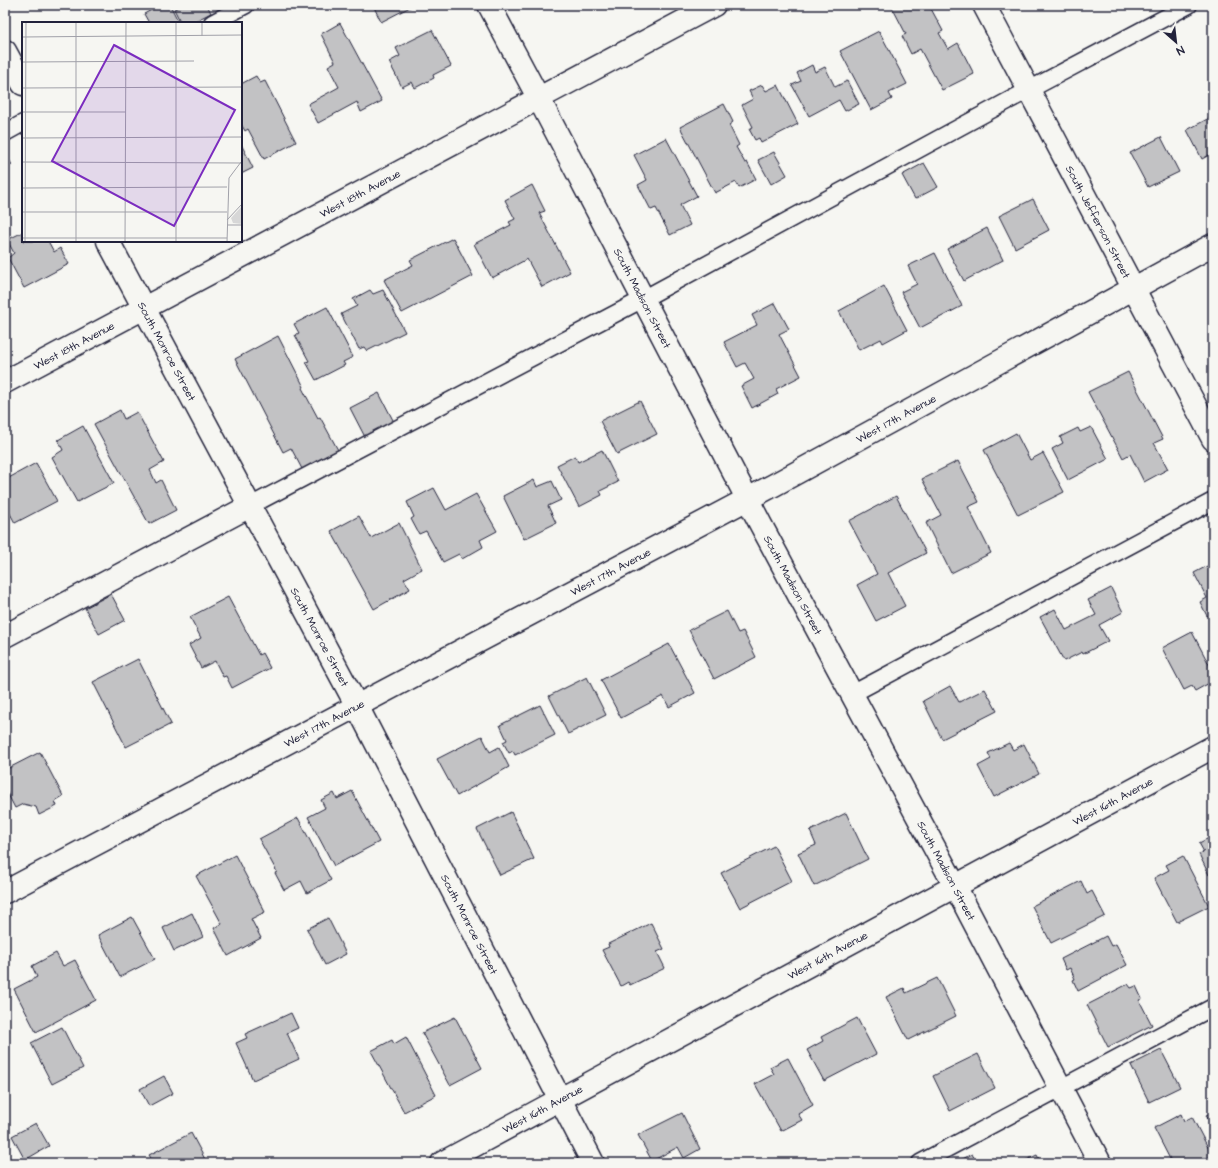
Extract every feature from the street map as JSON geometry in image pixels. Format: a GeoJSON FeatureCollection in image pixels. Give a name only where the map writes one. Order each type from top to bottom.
{"type":"FeatureCollection","features":[{"type":"Feature","properties":{"kind":"street","name":"South Madison Street"},"geometry":{"type":"LineString","coordinates":[[489,5],[644,299],[747,499],[955,886],[1100,1163]]}},
{"type":"Feature","properties":{"kind":"street","name":"West 18th Avenue"},"geometry":{"type":"LineString","coordinates":[[5,382],[714,5]]}},
{"type":"Feature","properties":{"kind":"street","name":"South Jefferson Street"},"geometry":{"type":"LineString","coordinates":[[984,5],[1213,439]]}},
{"type":"Feature","properties":{"kind":"street"},"geometry":{"type":"LineString","coordinates":[[5,51],[22,82]]}},
{"type":"Feature","properties":{"kind":"street","name":"South Monroe Street"},"geometry":{"type":"LineString","coordinates":[[109,242],[145,307],[357,706],[593,1163]]}},
{"type":"Feature","properties":{"kind":"street","name":"West 17th Avenue"},"geometry":{"type":"LineString","coordinates":[[5,892],[747,499],[1213,245]]}},
{"type":"Feature","properties":{"kind":"street"},"geometry":{"type":"LineString","coordinates":[[5,636],[250,506]]}},
{"type":"Feature","properties":{"kind":"street","name":"West 16th Avenue"},"geometry":{"type":"LineString","coordinates":[[442,1163],[1213,747]]}},
{"type":"Feature","properties":{"kind":"lane"},"geometry":{"type":"LineString","coordinates":[[214,22],[246,5]]}},
{"type":"Feature","properties":{"kind":"lane"},"geometry":{"type":"LineString","coordinates":[[250,506],[644,299],[1189,5]]}},
{"type":"Feature","properties":{"kind":"lane"},"geometry":{"type":"LineString","coordinates":[[5,133],[22,124]]}},
{"type":"Feature","properties":{"kind":"lane"},"geometry":{"type":"LineString","coordinates":[[852,694],[1213,502]]}},
{"type":"Feature","properties":{"kind":"lane"},"geometry":{"type":"LineString","coordinates":[[920,1163],[1213,1007]]}},
{"type":"Feature","properties":{"kind":"building"},"geometry":{"type":"Polygon","coordinates":[[[154,5],[170,5],[178,22],[148,22],[144,14],[155,8],[154,5]]]}},
{"type":"Feature","properties":{"kind":"building"},"geometry":{"type":"Polygon","coordinates":[[[183,5],[207,5],[211,13],[193,22],[180,22],[174,9],[183,5]]]}},
{"type":"Feature","properties":{"kind":"building"},"geometry":{"type":"Polygon","coordinates":[[[373,5],[414,5],[381,22],[373,5]]]}},
{"type":"Feature","properties":{"kind":"building"},"geometry":{"type":"Polygon","coordinates":[[[896,5],[929,5],[943,31],[939,33],[948,49],[958,43],[974,74],[942,90],[920,49],[911,54],[902,36],[906,34],[892,7],[896,5]]]}},
{"type":"Feature","properties":{"kind":"building"},"geometry":{"type":"Polygon","coordinates":[[[340,23],[382,101],[361,112],[357,102],[318,123],[308,104],[339,87],[328,66],[335,62],[321,34],[340,23]]]}},
{"type":"Feature","properties":{"kind":"building"},"geometry":{"type":"Polygon","coordinates":[[[432,30],[451,66],[433,75],[434,78],[415,88],[412,82],[402,87],[389,62],[400,56],[396,48],[432,30]]]}},
{"type":"Feature","properties":{"kind":"building"},"geometry":{"type":"Polygon","coordinates":[[[879,31],[907,84],[889,93],[892,99],[871,110],[840,51],[879,31]]]}},
{"type":"Feature","properties":{"kind":"building"},"geometry":{"type":"Polygon","coordinates":[[[812,65],[815,72],[825,67],[835,87],[847,81],[859,104],[845,111],[839,100],[809,116],[792,85],[801,81],[797,73],[812,65]]]}},
{"type":"Feature","properties":{"kind":"building"},"geometry":{"type":"Polygon","coordinates":[[[256,76],[260,83],[265,81],[296,142],[264,159],[248,129],[245,131],[242,126],[242,83],[256,76]]]}},
{"type":"Feature","properties":{"kind":"building"},"geometry":{"type":"Polygon","coordinates":[[[762,85],[766,91],[778,85],[798,124],[761,143],[759,138],[755,140],[749,129],[753,127],[742,105],[753,99],[749,91],[762,85]]]}},
{"type":"Feature","properties":{"kind":"building"},"geometry":{"type":"Polygon","coordinates":[[[724,104],[733,122],[729,125],[739,145],[736,147],[745,163],[747,162],[756,179],[739,188],[736,182],[715,193],[680,127],[724,104]]]}},
{"type":"Feature","properties":{"kind":"building"},"geometry":{"type":"Polygon","coordinates":[[[1213,116],[1213,153],[1202,159],[1187,130],[1213,116]]]}},
{"type":"Feature","properties":{"kind":"building"},"geometry":{"type":"Polygon","coordinates":[[[1161,137],[1179,172],[1148,187],[1130,153],[1161,137]]]}},
{"type":"Feature","properties":{"kind":"building"},"geometry":{"type":"Polygon","coordinates":[[[666,138],[697,196],[680,205],[690,225],[670,235],[656,208],[651,210],[638,185],[647,180],[634,155],[666,138]]]}},
{"type":"Feature","properties":{"kind":"building"},"geometry":{"type":"Polygon","coordinates":[[[242,146],[253,168],[242,174],[242,146]]]}},
{"type":"Feature","properties":{"kind":"building"},"geometry":{"type":"Polygon","coordinates":[[[5,152],[12,165],[5,169],[5,152]]]}},
{"type":"Feature","properties":{"kind":"building"},"geometry":{"type":"Polygon","coordinates":[[[774,152],[787,175],[771,184],[758,160],[774,152]]]}},
{"type":"Feature","properties":{"kind":"building"},"geometry":{"type":"Polygon","coordinates":[[[924,163],[938,187],[915,199],[902,175],[924,163]]]}},
{"type":"Feature","properties":{"kind":"building"},"geometry":{"type":"Polygon","coordinates":[[[532,185],[545,211],[539,213],[570,272],[542,287],[527,259],[492,278],[474,244],[511,225],[509,222],[515,219],[505,200],[532,185]]]}},
{"type":"Feature","properties":{"kind":"building"},"geometry":{"type":"Polygon","coordinates":[[[1033,199],[1049,230],[1015,248],[999,216],[1033,199]]]}},
{"type":"Feature","properties":{"kind":"building"},"geometry":{"type":"Polygon","coordinates":[[[987,228],[1003,260],[964,281],[947,249],[987,228]]]}},
{"type":"Feature","properties":{"kind":"building"},"geometry":{"type":"Polygon","coordinates":[[[22,232],[22,242],[49,242],[54,252],[60,248],[69,264],[24,288],[8,258],[14,253],[7,240],[22,232]]]}},
{"type":"Feature","properties":{"kind":"building"},"geometry":{"type":"Polygon","coordinates":[[[453,238],[473,276],[402,313],[384,280],[413,265],[410,260],[453,238]]]}},
{"type":"Feature","properties":{"kind":"building"},"geometry":{"type":"Polygon","coordinates":[[[935,253],[962,306],[920,328],[901,292],[917,284],[908,266],[935,253]]]}},
{"type":"Feature","properties":{"kind":"building"},"geometry":{"type":"Polygon","coordinates":[[[884,286],[907,330],[883,343],[881,339],[859,350],[839,311],[884,286]]]}},
{"type":"Feature","properties":{"kind":"building"},"geometry":{"type":"Polygon","coordinates":[[[370,290],[373,294],[383,290],[405,332],[367,351],[364,347],[359,349],[341,314],[357,306],[353,299],[370,290]]]}},
{"type":"Feature","properties":{"kind":"building"},"geometry":{"type":"Polygon","coordinates":[[[775,303],[789,329],[779,334],[801,376],[776,389],[778,394],[752,408],[741,386],[754,379],[745,363],[737,367],[724,342],[757,325],[752,315],[775,303]]]}},
{"type":"Feature","properties":{"kind":"building"},"geometry":{"type":"Polygon","coordinates":[[[327,307],[353,357],[343,362],[345,365],[316,380],[306,362],[309,361],[295,335],[299,333],[294,324],[327,307]]]}},
{"type":"Feature","properties":{"kind":"building"},"geometry":{"type":"Polygon","coordinates":[[[278,336],[304,387],[302,388],[318,418],[320,417],[338,450],[302,469],[291,448],[283,452],[235,359],[278,336]]]}},
{"type":"Feature","properties":{"kind":"building"},"geometry":{"type":"Polygon","coordinates":[[[1128,372],[1163,439],[1154,443],[1168,469],[1144,482],[1130,454],[1123,458],[1088,392],[1128,372]]]}},
{"type":"Feature","properties":{"kind":"building"},"geometry":{"type":"Polygon","coordinates":[[[379,393],[394,422],[365,437],[350,408],[379,393]]]}},
{"type":"Feature","properties":{"kind":"building"},"geometry":{"type":"Polygon","coordinates":[[[640,401],[657,434],[617,454],[600,421],[640,401]]]}},
{"type":"Feature","properties":{"kind":"building"},"geometry":{"type":"Polygon","coordinates":[[[120,410],[124,419],[137,412],[164,462],[150,470],[156,483],[161,480],[176,510],[149,524],[94,424],[120,410]]]}},
{"type":"Feature","properties":{"kind":"building"},"geometry":{"type":"Polygon","coordinates":[[[83,426],[114,483],[77,502],[52,457],[63,450],[58,440],[83,426]]]}},
{"type":"Feature","properties":{"kind":"building"},"geometry":{"type":"Polygon","coordinates":[[[1091,427],[1108,459],[1068,480],[1052,449],[1063,443],[1060,437],[1078,428],[1080,432],[1091,427]]]}},
{"type":"Feature","properties":{"kind":"building"},"geometry":{"type":"Polygon","coordinates":[[[1016,433],[1030,460],[1043,453],[1064,492],[1018,515],[984,450],[1016,433]]]}},
{"type":"Feature","properties":{"kind":"building"},"geometry":{"type":"Polygon","coordinates":[[[602,450],[618,482],[600,491],[602,495],[579,507],[557,465],[575,456],[578,462],[602,450]]]}},
{"type":"Feature","properties":{"kind":"building"},"geometry":{"type":"Polygon","coordinates":[[[958,461],[979,502],[968,507],[991,553],[951,573],[926,523],[941,515],[922,479],[958,461]]]}},
{"type":"Feature","properties":{"kind":"building"},"geometry":{"type":"Polygon","coordinates":[[[36,463],[57,501],[15,523],[5,504],[5,480],[36,463]]]}},
{"type":"Feature","properties":{"kind":"building"},"geometry":{"type":"Polygon","coordinates":[[[534,480],[537,487],[552,481],[561,500],[548,506],[556,523],[524,539],[503,496],[534,480]]]}},
{"type":"Feature","properties":{"kind":"building"},"geometry":{"type":"Polygon","coordinates":[[[434,488],[446,510],[476,494],[497,531],[480,540],[483,547],[462,559],[459,554],[443,562],[426,531],[419,534],[411,519],[414,517],[407,502],[434,488]]]}},
{"type":"Feature","properties":{"kind":"building"},"geometry":{"type":"Polygon","coordinates":[[[896,496],[926,553],[888,573],[905,606],[876,621],[857,585],[877,574],[849,521],[896,496]]]}},
{"type":"Feature","properties":{"kind":"building"},"geometry":{"type":"Polygon","coordinates":[[[359,516],[371,538],[399,523],[422,569],[404,579],[410,589],[374,609],[331,531],[359,516]]]}},
{"type":"Feature","properties":{"kind":"building"},"geometry":{"type":"Polygon","coordinates":[[[1213,563],[1213,619],[1210,614],[1207,616],[1200,602],[1207,598],[1194,573],[1213,563]]]}},
{"type":"Feature","properties":{"kind":"building"},"geometry":{"type":"Polygon","coordinates":[[[1111,588],[1123,612],[1099,625],[1108,641],[1083,654],[1082,652],[1064,661],[1040,617],[1055,609],[1066,630],[1096,615],[1088,600],[1111,588]]]}},
{"type":"Feature","properties":{"kind":"building"},"geometry":{"type":"Polygon","coordinates":[[[111,594],[125,620],[99,634],[85,608],[111,594]]]}},
{"type":"Feature","properties":{"kind":"building"},"geometry":{"type":"Polygon","coordinates":[[[228,597],[259,655],[262,653],[270,668],[232,688],[226,676],[223,677],[215,661],[201,668],[189,645],[201,638],[190,617],[228,597]]]}},
{"type":"Feature","properties":{"kind":"building"},"geometry":{"type":"Polygon","coordinates":[[[727,611],[738,633],[743,631],[756,657],[714,679],[689,630],[727,611]]]}},
{"type":"Feature","properties":{"kind":"building"},"geometry":{"type":"Polygon","coordinates":[[[1192,632],[1213,672],[1213,681],[1195,691],[1192,686],[1184,690],[1162,648],[1192,632]]]}},
{"type":"Feature","properties":{"kind":"building"},"geometry":{"type":"Polygon","coordinates":[[[669,644],[695,693],[669,707],[663,696],[621,718],[601,680],[669,644]]]}},
{"type":"Feature","properties":{"kind":"building"},"geometry":{"type":"Polygon","coordinates":[[[138,659],[171,724],[126,747],[93,682],[138,659]]]}},
{"type":"Feature","properties":{"kind":"building"},"geometry":{"type":"Polygon","coordinates":[[[587,677],[606,715],[568,734],[549,696],[587,677]]]}},
{"type":"Feature","properties":{"kind":"building"},"geometry":{"type":"Polygon","coordinates":[[[950,686],[959,702],[985,689],[997,711],[942,739],[923,701],[950,686]]]}},
{"type":"Feature","properties":{"kind":"building"},"geometry":{"type":"Polygon","coordinates":[[[540,705],[555,735],[515,755],[513,751],[509,753],[503,742],[507,740],[500,725],[540,705]]]}},
{"type":"Feature","properties":{"kind":"building"},"geometry":{"type":"Polygon","coordinates":[[[482,736],[490,752],[499,747],[509,767],[457,796],[437,759],[482,736]]]}},
{"type":"Feature","properties":{"kind":"building"},"geometry":{"type":"Polygon","coordinates":[[[1009,743],[1013,750],[1024,744],[1039,774],[994,797],[978,766],[991,759],[988,753],[1009,743]]]}},
{"type":"Feature","properties":{"kind":"building"},"geometry":{"type":"Polygon","coordinates":[[[40,752],[63,796],[55,801],[57,806],[39,815],[36,807],[23,804],[15,808],[5,789],[5,770],[40,752]]]}},
{"type":"Feature","properties":{"kind":"building"},"geometry":{"type":"Polygon","coordinates":[[[352,791],[379,842],[334,866],[308,817],[325,808],[321,800],[334,793],[337,799],[352,791]]]}},
{"type":"Feature","properties":{"kind":"building"},"geometry":{"type":"Polygon","coordinates":[[[511,812],[534,859],[500,875],[477,829],[511,812]]]}},
{"type":"Feature","properties":{"kind":"building"},"geometry":{"type":"Polygon","coordinates":[[[846,813],[868,859],[814,886],[798,853],[816,845],[810,831],[846,813]]]}},
{"type":"Feature","properties":{"kind":"building"},"geometry":{"type":"Polygon","coordinates":[[[298,818],[331,880],[307,893],[301,881],[284,890],[275,873],[277,872],[259,839],[298,818]]]}},
{"type":"Feature","properties":{"kind":"building"},"geometry":{"type":"Polygon","coordinates":[[[1213,836],[1213,873],[1209,875],[1199,854],[1204,852],[1199,843],[1213,836]]]}},
{"type":"Feature","properties":{"kind":"building"},"geometry":{"type":"Polygon","coordinates":[[[774,846],[792,881],[740,908],[721,873],[774,846]]]}},
{"type":"Feature","properties":{"kind":"building"},"geometry":{"type":"Polygon","coordinates":[[[235,855],[265,912],[251,919],[261,938],[228,956],[214,928],[222,924],[196,876],[235,855]]]}},
{"type":"Feature","properties":{"kind":"building"},"geometry":{"type":"Polygon","coordinates":[[[1183,856],[1209,906],[1177,922],[1154,878],[1169,870],[1166,865],[1183,856]]]}},
{"type":"Feature","properties":{"kind":"building"},"geometry":{"type":"Polygon","coordinates":[[[1081,881],[1087,894],[1092,891],[1105,916],[1051,943],[1032,906],[1081,881]]]}},
{"type":"Feature","properties":{"kind":"building"},"geometry":{"type":"Polygon","coordinates":[[[192,913],[203,937],[174,951],[163,928],[192,913]]]}},
{"type":"Feature","properties":{"kind":"building"},"geometry":{"type":"Polygon","coordinates":[[[132,917],[155,959],[120,977],[98,935],[132,917]]]}},
{"type":"Feature","properties":{"kind":"building"},"geometry":{"type":"Polygon","coordinates":[[[328,918],[346,954],[325,965],[307,929],[328,918]]]}},
{"type":"Feature","properties":{"kind":"building"},"geometry":{"type":"Polygon","coordinates":[[[651,923],[664,949],[657,952],[665,968],[630,985],[628,982],[621,986],[602,950],[609,947],[608,944],[651,923]]]}},
{"type":"Feature","properties":{"kind":"building"},"geometry":{"type":"Polygon","coordinates":[[[1106,936],[1111,946],[1116,944],[1127,965],[1078,991],[1070,968],[1066,970],[1061,959],[1106,936]]]}},
{"type":"Feature","properties":{"kind":"building"},"geometry":{"type":"Polygon","coordinates":[[[56,953],[63,966],[75,960],[96,1000],[36,1032],[14,989],[37,977],[32,966],[56,953]]]}},
{"type":"Feature","properties":{"kind":"building"},"geometry":{"type":"Polygon","coordinates":[[[937,978],[956,1016],[908,1040],[886,997],[904,988],[906,993],[937,978]]]}},
{"type":"Feature","properties":{"kind":"building"},"geometry":{"type":"Polygon","coordinates":[[[1128,984],[1131,988],[1136,986],[1142,999],[1139,1000],[1152,1025],[1108,1047],[1087,1005],[1128,984]]]}},
{"type":"Feature","properties":{"kind":"building"},"geometry":{"type":"Polygon","coordinates":[[[291,1013],[298,1028],[287,1033],[299,1059],[253,1080],[236,1043],[247,1038],[245,1034],[291,1013]]]}},
{"type":"Feature","properties":{"kind":"building"},"geometry":{"type":"Polygon","coordinates":[[[455,1017],[482,1068],[450,1085],[422,1033],[455,1017]]]}},
{"type":"Feature","properties":{"kind":"building"},"geometry":{"type":"Polygon","coordinates":[[[857,1018],[876,1054],[824,1081],[807,1050],[823,1041],[821,1037],[857,1018]]]}},
{"type":"Feature","properties":{"kind":"building"},"geometry":{"type":"Polygon","coordinates":[[[62,1027],[83,1068],[52,1084],[31,1043],[62,1027]]]}},
{"type":"Feature","properties":{"kind":"building"},"geometry":{"type":"Polygon","coordinates":[[[406,1037],[436,1095],[404,1112],[371,1051],[392,1040],[394,1044],[406,1037]]]}},
{"type":"Feature","properties":{"kind":"building"},"geometry":{"type":"Polygon","coordinates":[[[1161,1050],[1180,1087],[1149,1102],[1131,1065],[1161,1050]]]}},
{"type":"Feature","properties":{"kind":"building"},"geometry":{"type":"Polygon","coordinates":[[[978,1054],[995,1088],[950,1111],[933,1076],[978,1054]]]}},
{"type":"Feature","properties":{"kind":"building"},"geometry":{"type":"Polygon","coordinates":[[[788,1058],[813,1105],[798,1114],[802,1120],[781,1131],[755,1084],[774,1074],[770,1067],[788,1058]]]}},
{"type":"Feature","properties":{"kind":"building"},"geometry":{"type":"Polygon","coordinates":[[[164,1076],[173,1093],[149,1106],[140,1089],[164,1076]]]}},
{"type":"Feature","properties":{"kind":"building"},"geometry":{"type":"Polygon","coordinates":[[[1213,1112],[1213,1128],[1206,1115],[1213,1112]]]}},
{"type":"Feature","properties":{"kind":"building"},"geometry":{"type":"Polygon","coordinates":[[[682,1113],[700,1149],[684,1158],[678,1147],[652,1161],[638,1135],[682,1113]]]}},
{"type":"Feature","properties":{"kind":"building"},"geometry":{"type":"Polygon","coordinates":[[[1181,1114],[1184,1121],[1192,1117],[1213,1157],[1213,1163],[1172,1163],[1154,1128],[1181,1114]]]}},
{"type":"Feature","properties":{"kind":"building"},"geometry":{"type":"Polygon","coordinates":[[[5,1123],[10,1133],[5,1135],[5,1123]]]}},
{"type":"Feature","properties":{"kind":"building"},"geometry":{"type":"Polygon","coordinates":[[[36,1123],[49,1146],[25,1160],[12,1136],[36,1123]]]}},
{"type":"Feature","properties":{"kind":"building"},"geometry":{"type":"Polygon","coordinates":[[[191,1133],[207,1163],[154,1163],[149,1155],[191,1133]]]}},
{"type":"Feature","properties":{"kind":"building"},"geometry":{"type":"Polygon","coordinates":[[[972,1154],[977,1163],[955,1163],[972,1154]]]}},
{"type":"Feature","properties":{"kind":"building"},"geometry":{"type":"Polygon","coordinates":[[[1037,1155],[1041,1163],[1020,1163],[1037,1155]]]}}]}
